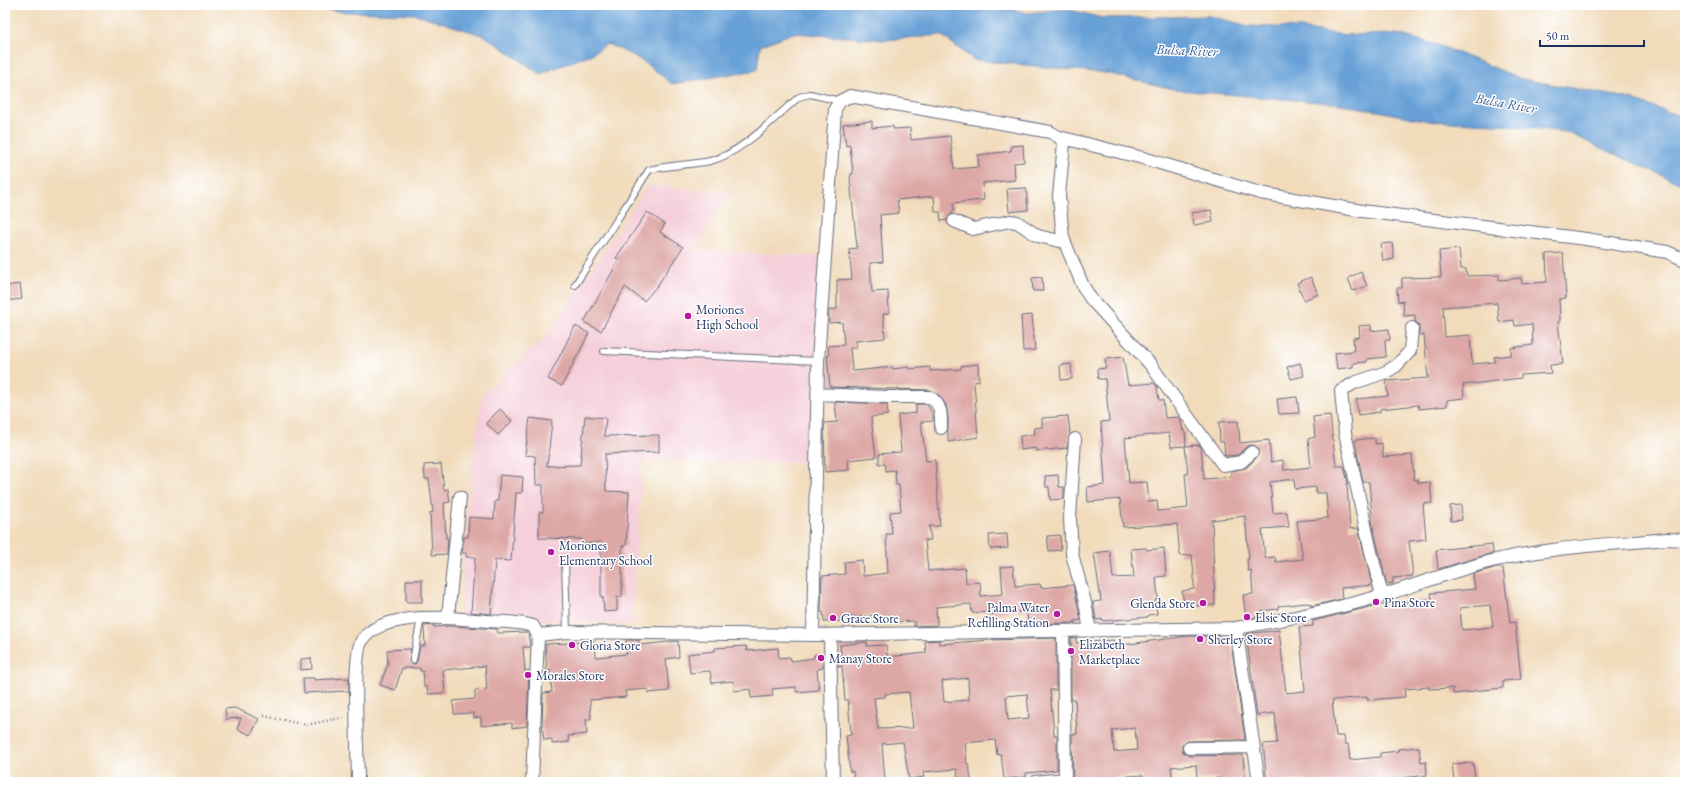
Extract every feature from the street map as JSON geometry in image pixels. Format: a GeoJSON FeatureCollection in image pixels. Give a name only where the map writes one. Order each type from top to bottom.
{"type":"FeatureCollection","features":[{"type":"Feature","properties":{"kind":"street"},"geometry":{"type":"LineString","coordinates":[[813,635],[818,361],[835,109],[840,101],[850,96],[1050,132],[1059,137],[1143,158],[1260,193],[1362,211],[1586,239],[1668,252],[1685,260]]}},
{"type":"Feature","properties":{"kind":"street"},"geometry":{"type":"LineString","coordinates":[[1059,137],[1064,143],[1059,196],[1064,242],[1083,286],[1091,299],[1150,364],[1223,465],[1241,462],[1252,452]]}},
{"type":"Feature","properties":{"kind":"street"},"geometry":{"type":"LineString","coordinates":[[954,221],[972,229],[1017,222],[1038,236],[1064,242]]}},
{"type":"Feature","properties":{"kind":"street"},"geometry":{"type":"LineString","coordinates":[[1382,595],[1345,433],[1341,391],[1354,383],[1386,372],[1396,366],[1410,351],[1412,328]]}},
{"type":"Feature","properties":{"kind":"street"},"geometry":{"type":"LineString","coordinates":[[817,394],[930,397],[935,400],[941,410],[940,428]]}},
{"type":"Feature","properties":{"kind":"street"},"geometry":{"type":"LineString","coordinates":[[1075,439],[1070,518],[1072,554],[1085,602],[1090,631]]}},
{"type":"Feature","properties":{"kind":"street"},"geometry":{"type":"LineString","coordinates":[[448,617],[460,497]]}},
{"type":"Feature","properties":{"kind":"street"},"geometry":{"type":"LineString","coordinates":[[538,635],[567,632],[830,635],[1236,628],[1283,621],[1382,595],[1487,562],[1526,553],[1666,539],[1685,540]]}},
{"type":"Feature","properties":{"kind":"street"},"geometry":{"type":"LineString","coordinates":[[358,782],[357,664],[361,642],[372,631],[387,624],[404,619],[448,617],[522,623],[533,626],[538,635],[532,782]]}},
{"type":"Feature","properties":{"kind":"street"},"geometry":{"type":"LineString","coordinates":[[1236,628],[1259,782]]}},
{"type":"Feature","properties":{"kind":"street"},"geometry":{"type":"LineString","coordinates":[[1035,782],[1065,780],[1063,632]]}},
{"type":"Feature","properties":{"kind":"street"},"geometry":{"type":"LineString","coordinates":[[830,635],[833,782]]}},
{"type":"Feature","properties":{"kind":"street"},"geometry":{"type":"LineString","coordinates":[[1190,748],[1254,747]]}},
{"type":"Feature","properties":{"kind":"lane"},"geometry":{"type":"LineString","coordinates":[[575,285],[649,170],[676,164],[710,161],[728,154],[745,142],[799,97],[810,94],[840,101]]}},
{"type":"Feature","properties":{"kind":"lane"},"geometry":{"type":"LineString","coordinates":[[604,351],[818,361]]}},
{"type":"Feature","properties":{"kind":"lane"},"geometry":{"type":"LineString","coordinates":[[565,559],[567,632]]}},
{"type":"Feature","properties":{"kind":"lane"},"geometry":{"type":"LineString","coordinates":[[413,660],[421,618]]}},
{"type":"Feature","properties":{"kind":"path"},"geometry":{"type":"LineString","coordinates":[[264,716],[306,725],[357,714]]}},
{"type":"Feature","properties":{"kind":"shaded area","name":"Moriones High School"},"geometry":{"type":"Polygon","coordinates":[[[648,185],[730,193],[693,250],[820,256],[809,462],[643,461],[632,625],[461,615],[463,567],[472,461],[482,395],[548,334],[648,185]]]}},
{"type":"Feature","properties":{"kind":"water","name":"Bulsa River"},"geometry":{"type":"Polygon","coordinates":[[[282,5],[897,5],[917,10],[965,6],[1003,7],[1027,13],[1066,9],[1102,18],[1209,16],[1249,26],[1301,28],[1344,35],[1397,34],[1438,45],[1522,79],[1627,98],[1685,118],[1685,186],[1566,132],[1496,124],[1429,121],[1341,104],[1177,90],[1106,73],[974,60],[941,35],[884,40],[793,33],[760,46],[757,70],[672,84],[642,61],[607,44],[592,54],[540,74],[485,36],[415,14],[346,12],[282,5]]]}},
{"type":"Feature","properties":{"kind":"building"},"geometry":{"type":"Polygon","coordinates":[[[872,121],[872,128],[893,126],[893,129],[910,128],[911,140],[950,136],[954,169],[979,167],[978,155],[1011,151],[1011,146],[1023,145],[1024,162],[1014,163],[1015,180],[983,183],[984,200],[953,203],[954,210],[947,220],[941,221],[940,212],[935,212],[934,196],[897,200],[899,213],[880,215],[883,262],[870,263],[872,292],[888,291],[889,313],[883,314],[885,338],[856,341],[856,348],[850,348],[852,370],[854,371],[892,367],[893,369],[909,367],[909,369],[930,367],[930,371],[961,369],[961,366],[978,364],[979,381],[974,382],[978,437],[948,442],[948,418],[946,405],[939,395],[930,390],[830,387],[827,356],[829,356],[828,346],[844,345],[842,322],[829,323],[829,310],[837,309],[837,280],[852,279],[849,249],[857,248],[850,179],[851,174],[853,174],[850,145],[846,146],[843,124],[872,121]]]}},
{"type":"Feature","properties":{"kind":"building"},"geometry":{"type":"Polygon","coordinates":[[[1026,188],[1028,210],[1009,212],[1007,189],[1026,188]]]}},
{"type":"Feature","properties":{"kind":"building"},"geometry":{"type":"Polygon","coordinates":[[[1211,210],[1213,222],[1194,225],[1192,213],[1211,210]]]}},
{"type":"Feature","properties":{"kind":"building"},"geometry":{"type":"Polygon","coordinates":[[[647,212],[665,224],[660,232],[683,247],[657,286],[644,301],[625,287],[601,331],[584,322],[619,260],[616,258],[647,212]]]}},
{"type":"Feature","properties":{"kind":"building"},"geometry":{"type":"Polygon","coordinates":[[[1392,243],[1394,259],[1383,261],[1381,244],[1392,243]]]}},
{"type":"Feature","properties":{"kind":"building"},"geometry":{"type":"Polygon","coordinates":[[[1459,249],[1461,269],[1466,269],[1467,276],[1499,275],[1499,280],[1521,278],[1522,284],[1547,282],[1546,254],[1563,253],[1566,298],[1559,299],[1560,321],[1558,322],[1563,364],[1550,365],[1551,373],[1521,375],[1521,378],[1463,385],[1464,398],[1447,400],[1447,406],[1419,409],[1418,405],[1380,409],[1380,412],[1358,415],[1356,399],[1388,396],[1386,381],[1428,378],[1424,335],[1419,335],[1419,325],[1415,321],[1415,315],[1404,316],[1403,301],[1398,302],[1397,288],[1402,288],[1402,278],[1441,277],[1439,251],[1459,249]],[[1497,303],[1443,307],[1445,337],[1470,335],[1472,364],[1495,362],[1494,357],[1511,355],[1511,348],[1533,345],[1532,324],[1515,326],[1514,320],[1499,322],[1497,303]]]}},
{"type":"Feature","properties":{"kind":"building"},"geometry":{"type":"Polygon","coordinates":[[[1361,272],[1367,286],[1353,291],[1348,278],[1361,272]]]}},
{"type":"Feature","properties":{"kind":"building"},"geometry":{"type":"Polygon","coordinates":[[[1042,277],[1043,291],[1033,291],[1032,278],[1042,277]]]}},
{"type":"Feature","properties":{"kind":"building"},"geometry":{"type":"Polygon","coordinates":[[[1311,277],[1318,294],[1304,300],[1297,283],[1311,277]]]}},
{"type":"Feature","properties":{"kind":"building"},"geometry":{"type":"Polygon","coordinates":[[[20,284],[22,299],[5,301],[5,286],[20,284]]]}},
{"type":"Feature","properties":{"kind":"building"},"geometry":{"type":"Polygon","coordinates":[[[1032,315],[1035,350],[1023,351],[1021,316],[1032,315]]]}},
{"type":"Feature","properties":{"kind":"building"},"geometry":{"type":"Polygon","coordinates":[[[1371,325],[1371,331],[1389,329],[1390,340],[1385,340],[1386,357],[1367,359],[1367,362],[1353,363],[1353,367],[1337,369],[1335,353],[1354,351],[1353,338],[1360,337],[1359,326],[1371,325]]]}},
{"type":"Feature","properties":{"kind":"building"},"geometry":{"type":"Polygon","coordinates":[[[575,326],[589,333],[562,386],[548,379],[575,326]]]}},
{"type":"Feature","properties":{"kind":"building"},"geometry":{"type":"Polygon","coordinates":[[[1123,357],[1128,385],[1154,383],[1157,387],[1159,400],[1163,400],[1165,418],[1179,417],[1183,431],[1185,431],[1186,446],[1199,445],[1201,447],[1204,479],[1231,477],[1231,471],[1246,468],[1257,457],[1259,450],[1254,445],[1247,446],[1238,455],[1225,456],[1224,442],[1220,442],[1219,422],[1238,421],[1240,443],[1269,440],[1271,462],[1283,460],[1284,470],[1311,467],[1308,439],[1315,437],[1313,417],[1330,415],[1336,466],[1344,466],[1348,483],[1350,529],[1358,528],[1372,585],[1341,588],[1342,599],[1311,606],[1311,604],[1306,603],[1278,606],[1278,609],[1261,611],[1262,616],[1246,619],[1243,595],[1253,594],[1251,570],[1248,571],[1247,559],[1249,559],[1245,516],[1212,520],[1215,605],[1194,606],[1194,602],[1184,603],[1182,591],[1194,589],[1194,575],[1192,555],[1180,556],[1177,524],[1123,527],[1120,499],[1088,502],[1087,487],[1105,485],[1101,422],[1109,421],[1105,379],[1098,379],[1097,369],[1106,368],[1105,359],[1123,357]],[[1169,433],[1125,438],[1129,483],[1147,482],[1149,502],[1157,501],[1158,511],[1188,508],[1185,474],[1188,474],[1185,446],[1171,447],[1169,433]],[[1294,479],[1270,482],[1273,513],[1287,512],[1289,527],[1262,529],[1265,558],[1275,557],[1276,562],[1303,559],[1297,521],[1328,518],[1326,493],[1316,493],[1316,487],[1295,489],[1294,479]]]}},
{"type":"Feature","properties":{"kind":"building"},"geometry":{"type":"Polygon","coordinates":[[[1300,363],[1304,376],[1291,379],[1287,367],[1300,363]]]}},
{"type":"Feature","properties":{"kind":"building"},"geometry":{"type":"Polygon","coordinates":[[[1071,364],[1072,379],[1061,380],[1060,365],[1071,364]]]}},
{"type":"Feature","properties":{"kind":"building"},"geometry":{"type":"Polygon","coordinates":[[[1297,397],[1299,413],[1279,414],[1277,399],[1297,397]]]}},
{"type":"Feature","properties":{"kind":"building"},"geometry":{"type":"Polygon","coordinates":[[[835,402],[887,404],[888,415],[871,417],[876,457],[848,460],[849,470],[825,472],[824,423],[837,422],[835,402]]]}},
{"type":"Feature","properties":{"kind":"building"},"geometry":{"type":"Polygon","coordinates":[[[916,404],[927,404],[933,415],[933,421],[921,422],[926,461],[935,460],[940,526],[929,526],[931,540],[925,540],[928,571],[965,568],[966,583],[980,582],[981,596],[1003,594],[1001,567],[1013,566],[1015,586],[1040,584],[1041,588],[1073,585],[1081,620],[1074,621],[1075,623],[1028,624],[1027,611],[988,614],[988,612],[972,613],[971,604],[936,607],[937,625],[914,626],[914,621],[881,623],[880,615],[842,618],[842,621],[824,622],[823,612],[821,612],[822,576],[845,574],[844,562],[862,560],[863,576],[888,573],[886,534],[892,534],[890,512],[901,511],[899,485],[896,485],[895,470],[886,471],[885,464],[879,464],[879,454],[901,452],[898,415],[916,413],[916,404]]]}},
{"type":"Feature","properties":{"kind":"building"},"geometry":{"type":"Polygon","coordinates":[[[500,409],[512,421],[498,435],[486,423],[500,409]]]}},
{"type":"Feature","properties":{"kind":"building"},"geometry":{"type":"Polygon","coordinates":[[[585,416],[606,418],[604,436],[659,435],[659,452],[605,454],[606,491],[629,492],[626,546],[622,546],[622,597],[617,597],[617,611],[604,612],[603,597],[601,597],[601,542],[583,544],[582,539],[539,538],[539,512],[543,512],[543,485],[536,485],[535,456],[525,455],[530,418],[552,421],[547,466],[580,465],[585,416]]]}},
{"type":"Feature","properties":{"kind":"building"},"geometry":{"type":"Polygon","coordinates":[[[1068,416],[1070,434],[1067,448],[1036,451],[1036,448],[1021,450],[1020,436],[1035,434],[1034,428],[1042,427],[1042,418],[1068,416]]]}},
{"type":"Feature","properties":{"kind":"building"},"geometry":{"type":"Polygon","coordinates":[[[1375,438],[1375,444],[1382,443],[1383,457],[1412,455],[1414,480],[1418,480],[1418,483],[1430,482],[1432,503],[1423,504],[1426,539],[1409,541],[1413,576],[1393,578],[1393,583],[1387,584],[1373,527],[1369,482],[1363,482],[1355,440],[1375,438]]]}},
{"type":"Feature","properties":{"kind":"building"},"geometry":{"type":"Polygon","coordinates":[[[441,464],[444,490],[448,489],[450,502],[444,503],[446,538],[448,538],[447,554],[432,555],[430,513],[433,512],[429,479],[425,479],[424,465],[441,464]]]}},
{"type":"Feature","properties":{"kind":"building"},"geometry":{"type":"Polygon","coordinates":[[[500,475],[523,477],[522,493],[516,493],[511,561],[495,560],[491,614],[471,612],[475,557],[466,557],[466,553],[462,553],[464,537],[468,537],[469,517],[494,519],[495,501],[498,501],[500,475]]]}},
{"type":"Feature","properties":{"kind":"building"},"geometry":{"type":"Polygon","coordinates":[[[1058,475],[1059,487],[1064,487],[1064,499],[1050,500],[1049,487],[1046,487],[1045,476],[1058,475]]]}},
{"type":"Feature","properties":{"kind":"building"},"geometry":{"type":"Polygon","coordinates":[[[1461,505],[1462,520],[1451,521],[1450,506],[1461,505]]]}},
{"type":"Feature","properties":{"kind":"building"},"geometry":{"type":"Polygon","coordinates":[[[1007,534],[1008,548],[990,549],[989,535],[1007,534]]]}},
{"type":"Feature","properties":{"kind":"building"},"geometry":{"type":"Polygon","coordinates":[[[1060,535],[1061,550],[1049,551],[1047,536],[1060,535]]]}},
{"type":"Feature","properties":{"kind":"building"},"geometry":{"type":"Polygon","coordinates":[[[1492,544],[1493,553],[1438,569],[1436,550],[1492,544]]]}},
{"type":"Feature","properties":{"kind":"building"},"geometry":{"type":"Polygon","coordinates":[[[1146,548],[1147,550],[1164,548],[1166,576],[1156,577],[1158,599],[1155,600],[1157,614],[1148,615],[1148,617],[1103,621],[1103,619],[1096,620],[1093,602],[1101,601],[1094,553],[1110,551],[1113,578],[1134,577],[1131,549],[1146,548]]]}},
{"type":"Feature","properties":{"kind":"building"},"geometry":{"type":"Polygon","coordinates":[[[1494,568],[1503,568],[1510,623],[1515,622],[1521,679],[1503,681],[1503,688],[1473,692],[1453,694],[1453,688],[1429,689],[1429,687],[1404,689],[1405,697],[1367,700],[1367,697],[1332,700],[1336,736],[1344,736],[1345,744],[1348,744],[1350,760],[1380,757],[1380,753],[1398,751],[1398,749],[1419,747],[1421,763],[1426,762],[1427,775],[1395,779],[1396,782],[1305,782],[1305,780],[1267,782],[1263,744],[1277,743],[1275,713],[1257,715],[1246,634],[1279,630],[1286,693],[1305,691],[1299,627],[1313,626],[1313,621],[1374,606],[1432,599],[1431,593],[1475,589],[1473,574],[1494,568]],[[1490,605],[1460,608],[1462,630],[1493,627],[1490,605]]]}},
{"type":"Feature","properties":{"kind":"building"},"geometry":{"type":"Polygon","coordinates":[[[406,580],[422,580],[422,602],[406,602],[406,580]]]}},
{"type":"Feature","properties":{"kind":"building"},"geometry":{"type":"Polygon","coordinates":[[[434,625],[434,627],[451,626],[497,629],[498,633],[528,632],[530,647],[523,647],[525,671],[529,670],[527,726],[512,728],[512,723],[481,726],[481,717],[474,718],[474,713],[454,714],[453,701],[475,699],[475,690],[487,689],[485,666],[443,670],[445,693],[428,694],[427,687],[424,687],[423,671],[420,671],[420,668],[402,668],[395,690],[380,685],[388,664],[387,650],[411,649],[409,661],[412,664],[415,664],[420,646],[425,646],[424,626],[434,625]]]}},
{"type":"Feature","properties":{"kind":"building"},"geometry":{"type":"Polygon","coordinates":[[[1188,636],[1222,636],[1223,642],[1231,642],[1245,740],[1188,741],[1182,745],[1182,751],[1189,756],[1243,755],[1245,779],[1220,781],[1219,778],[1197,780],[1196,765],[1171,767],[1173,782],[1144,782],[1143,775],[1115,777],[1116,782],[1073,782],[1072,734],[1077,734],[1075,700],[1072,700],[1071,696],[1071,638],[1076,638],[1076,643],[1114,640],[1114,646],[1188,636]],[[1135,728],[1112,730],[1114,752],[1137,750],[1135,728]]]}},
{"type":"Feature","properties":{"kind":"building"},"geometry":{"type":"Polygon","coordinates":[[[1056,638],[1056,690],[1050,690],[1054,735],[1057,735],[1057,770],[1026,773],[1026,777],[1004,779],[1001,754],[997,755],[995,740],[965,743],[967,764],[969,764],[971,780],[958,781],[957,769],[923,772],[924,777],[909,779],[903,742],[882,744],[885,781],[854,782],[853,771],[850,772],[846,736],[851,735],[848,700],[845,700],[842,666],[838,667],[838,654],[841,654],[840,645],[867,642],[867,646],[886,645],[887,657],[926,653],[925,641],[939,640],[939,644],[990,640],[1056,638]],[[968,678],[942,681],[944,702],[969,700],[968,678]],[[909,692],[885,694],[885,697],[874,698],[878,729],[913,728],[909,692]],[[1027,694],[1006,696],[1008,720],[1029,718],[1027,694]]]}},
{"type":"Feature","properties":{"kind":"building"},"geometry":{"type":"Polygon","coordinates":[[[626,640],[639,640],[639,645],[678,641],[679,657],[666,659],[669,691],[648,693],[648,689],[625,691],[626,697],[590,700],[591,719],[586,719],[587,734],[568,736],[569,742],[552,744],[552,739],[544,740],[542,725],[543,693],[552,692],[550,670],[547,671],[545,644],[595,642],[596,657],[627,654],[626,640]]]}},
{"type":"Feature","properties":{"kind":"building"},"geometry":{"type":"Polygon","coordinates":[[[746,646],[747,651],[778,648],[779,658],[790,657],[791,661],[814,658],[814,655],[823,655],[823,668],[817,669],[819,690],[796,692],[796,687],[772,689],[773,696],[751,698],[750,689],[734,691],[733,681],[712,683],[710,671],[690,673],[688,654],[715,651],[715,648],[746,646]]]}},
{"type":"Feature","properties":{"kind":"building"},"geometry":{"type":"Polygon","coordinates":[[[311,658],[312,669],[301,670],[301,659],[311,658]]]}},
{"type":"Feature","properties":{"kind":"building"},"geometry":{"type":"Polygon","coordinates":[[[303,678],[314,678],[314,680],[349,678],[349,691],[304,693],[303,678]]]}},
{"type":"Feature","properties":{"kind":"building"},"geometry":{"type":"Polygon","coordinates":[[[235,708],[259,719],[251,735],[237,729],[241,718],[226,719],[225,709],[235,708]]]}},
{"type":"Feature","properties":{"kind":"building"},"geometry":{"type":"Polygon","coordinates":[[[1473,763],[1475,778],[1454,780],[1452,764],[1473,763]]]}},
{"type":"Feature","properties":{"kind":"place","name":"Moriones High School"},"geometry":{"type":"Point","coordinates":[688,316]}},
{"type":"Feature","properties":{"kind":"place","name":"Moriones Elementary School"},"geometry":{"type":"Point","coordinates":[551,552]}},
{"type":"Feature","properties":{"kind":"place","name":"Pina Store"},"geometry":{"type":"Point","coordinates":[1376,602]}},
{"type":"Feature","properties":{"kind":"place","name":"Glenda Store"},"geometry":{"type":"Point","coordinates":[1203,603]}},
{"type":"Feature","properties":{"kind":"place","name":"Palma Water Refilling Station"},"geometry":{"type":"Point","coordinates":[1057,614]}},
{"type":"Feature","properties":{"kind":"place","name":"Elsie Store"},"geometry":{"type":"Point","coordinates":[1247,617]}},
{"type":"Feature","properties":{"kind":"place","name":"Grace Store"},"geometry":{"type":"Point","coordinates":[833,618]}},
{"type":"Feature","properties":{"kind":"place","name":"Sherley Store"},"geometry":{"type":"Point","coordinates":[1200,639]}},
{"type":"Feature","properties":{"kind":"place","name":"Gloria Store"},"geometry":{"type":"Point","coordinates":[572,645]}},
{"type":"Feature","properties":{"kind":"place","name":"Elizabeth Marketplace"},"geometry":{"type":"Point","coordinates":[1071,651]}},
{"type":"Feature","properties":{"kind":"place","name":"Manay Store"},"geometry":{"type":"Point","coordinates":[821,658]}},
{"type":"Feature","properties":{"kind":"place","name":"Morales Store"},"geometry":{"type":"Point","coordinates":[528,675]}}]}
